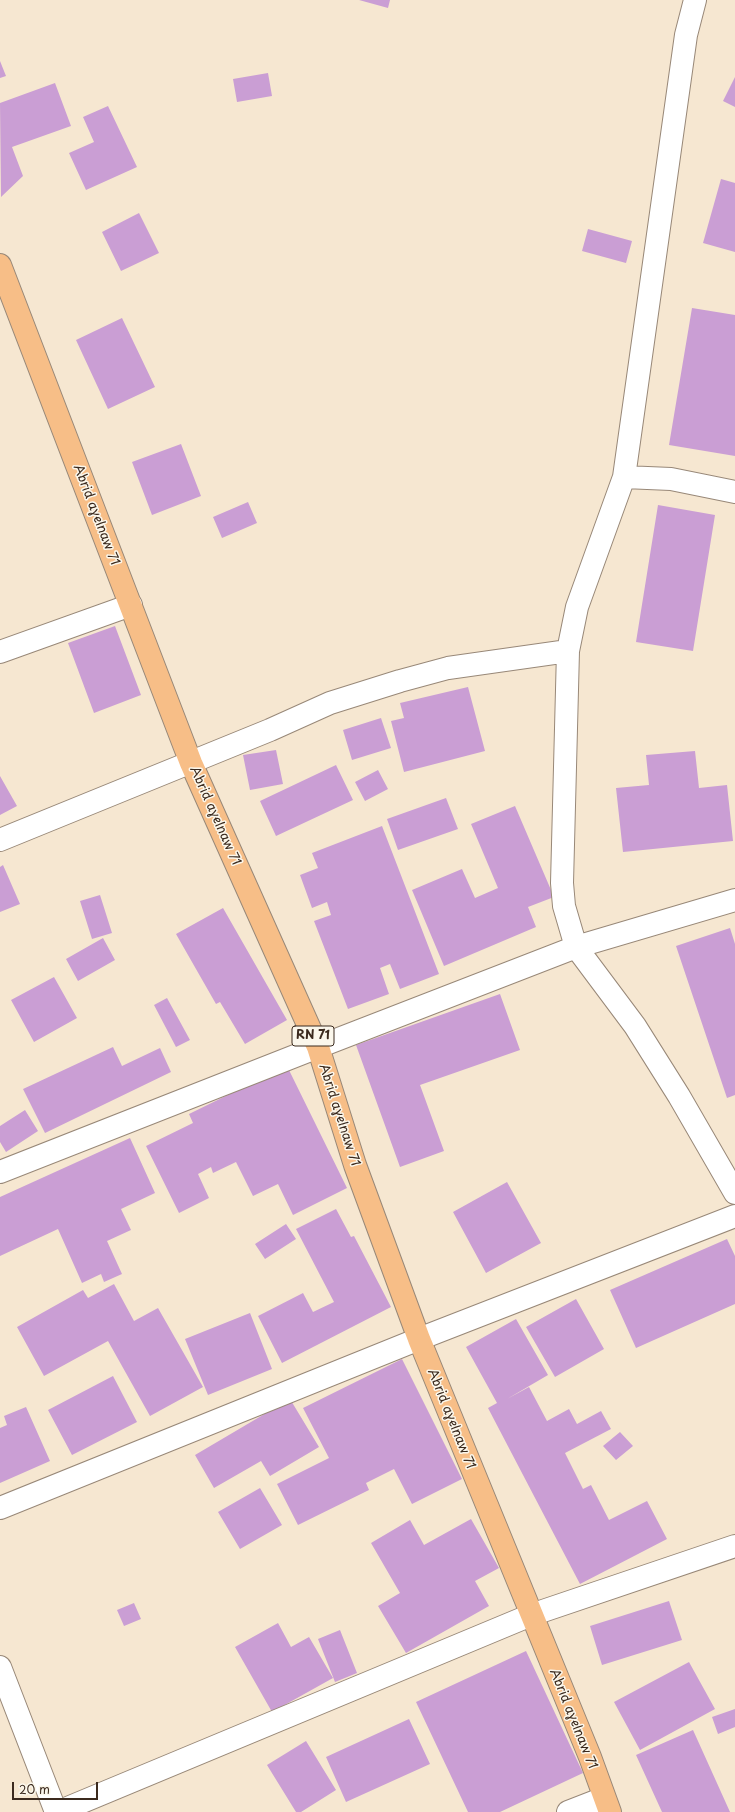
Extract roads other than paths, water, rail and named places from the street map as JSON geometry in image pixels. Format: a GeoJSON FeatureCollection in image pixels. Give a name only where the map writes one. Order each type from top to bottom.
{"type":"FeatureCollection","features":[{"type":"Feature","properties":{"kind":"main road","name":"Abrid aɣelnaw 71"},"geometry":{"type":"LineString","coordinates":[[0,265],[191,763],[318,1047],[355,1165],[419,1339],[590,1757],[607,1805]]}},
{"type":"Feature","properties":{"kind":"street"},"geometry":{"type":"LineString","coordinates":[[695,0],[686,35],[624,477],[577,607],[568,651],[562,883],[564,906],[576,947],[635,1026],[679,1096],[735,1193]]}},
{"type":"Feature","properties":{"kind":"street"},"geometry":{"type":"LineString","coordinates":[[624,477],[670,478],[735,492]]}},
{"type":"Feature","properties":{"kind":"street"},"geometry":{"type":"LineString","coordinates":[[0,652],[130,605]]}},
{"type":"Feature","properties":{"kind":"street"},"geometry":{"type":"LineString","coordinates":[[0,840],[191,763],[330,703],[448,668],[568,651]]}},
{"type":"Feature","properties":{"kind":"street"},"geometry":{"type":"LineString","coordinates":[[0,1172],[576,947],[735,900]]}},
{"type":"Feature","properties":{"kind":"street"},"geometry":{"type":"LineString","coordinates":[[0,1508],[419,1339],[735,1216]]}},
{"type":"Feature","properties":{"kind":"street"},"geometry":{"type":"LineString","coordinates":[[0,1668],[57,1812],[531,1615],[735,1546]]}},
{"type":"Feature","properties":{"kind":"street"},"geometry":{"type":"LineString","coordinates":[[568,1812],[607,1805]]}}]}
